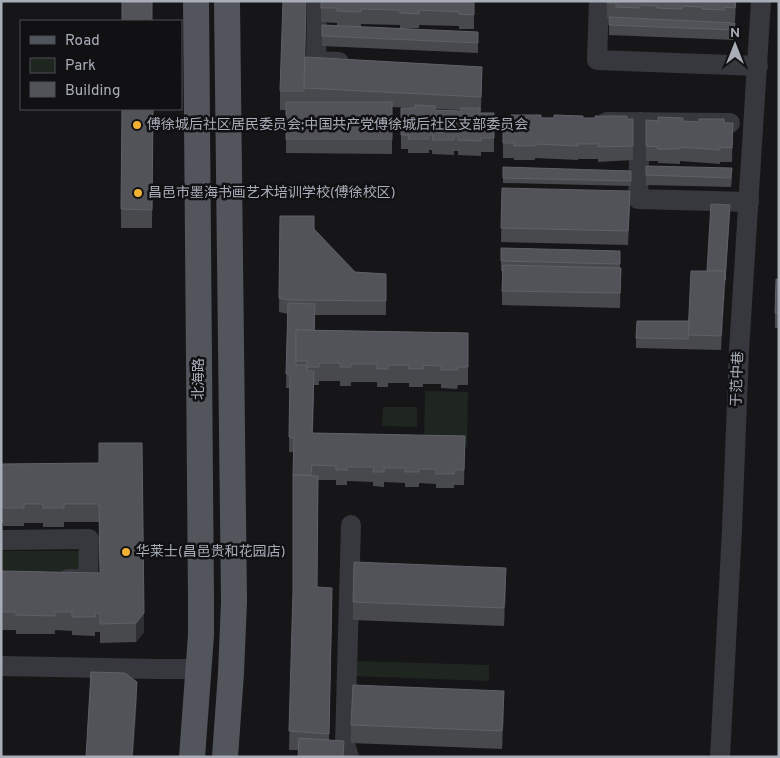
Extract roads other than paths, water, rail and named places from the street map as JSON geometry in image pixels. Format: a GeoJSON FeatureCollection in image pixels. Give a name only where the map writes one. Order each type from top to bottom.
{"type":"FeatureCollection","features":[{"type":"Feature","properties":{"kind":"main road","name":"北海路"},"geometry":{"type":"LineString","coordinates":[[192,757],[199,668],[201,590],[189,97],[196,1]]}},
{"type":"Feature","properties":{"kind":"main road"},"geometry":{"type":"LineString","coordinates":[[226,757],[234,602],[227,1]]}},
{"type":"Feature","properties":{"kind":"street"},"geometry":{"type":"LineString","coordinates":[[317,1],[316,61],[354,62]]}},
{"type":"Feature","properties":{"kind":"street"},"geometry":{"type":"LineString","coordinates":[[599,1],[597,60],[758,66]]}},
{"type":"Feature","properties":{"kind":"street","name":"于范中巷"},"geometry":{"type":"LineString","coordinates":[[720,757],[739,351],[761,1]]}},
{"type":"Feature","properties":{"kind":"street"},"geometry":{"type":"LineString","coordinates":[[591,122],[730,123]]}},
{"type":"Feature","properties":{"kind":"street"},"geometry":{"type":"LineString","coordinates":[[640,122],[638,199],[749,202]]}},
{"type":"Feature","properties":{"kind":"street"},"geometry":{"type":"LineString","coordinates":[[349,757],[345,744],[351,525]]}},
{"type":"Feature","properties":{"kind":"street"},"geometry":{"type":"LineString","coordinates":[[1,540],[89,539],[88,579],[50,579]]}},
{"type":"Feature","properties":{"kind":"street"},"geometry":{"type":"LineString","coordinates":[[1,666],[199,668]]}},
{"type":"Feature","properties":{"kind":"place","name":"傅徐城后社区居民委员会;中国共产党傅徐城后社区支部委员会"},"geometry":{"type":"Point","coordinates":[137,125]}},
{"type":"Feature","properties":{"kind":"place","name":"昌邑市墨海书画艺术培训学校(傅徐校区)"},"geometry":{"type":"Point","coordinates":[138,193]}},
{"type":"Feature","properties":{"kind":"place","name":"华莱士(昌邑贵和花园店)"},"geometry":{"type":"Point","coordinates":[126,552]}}]}
